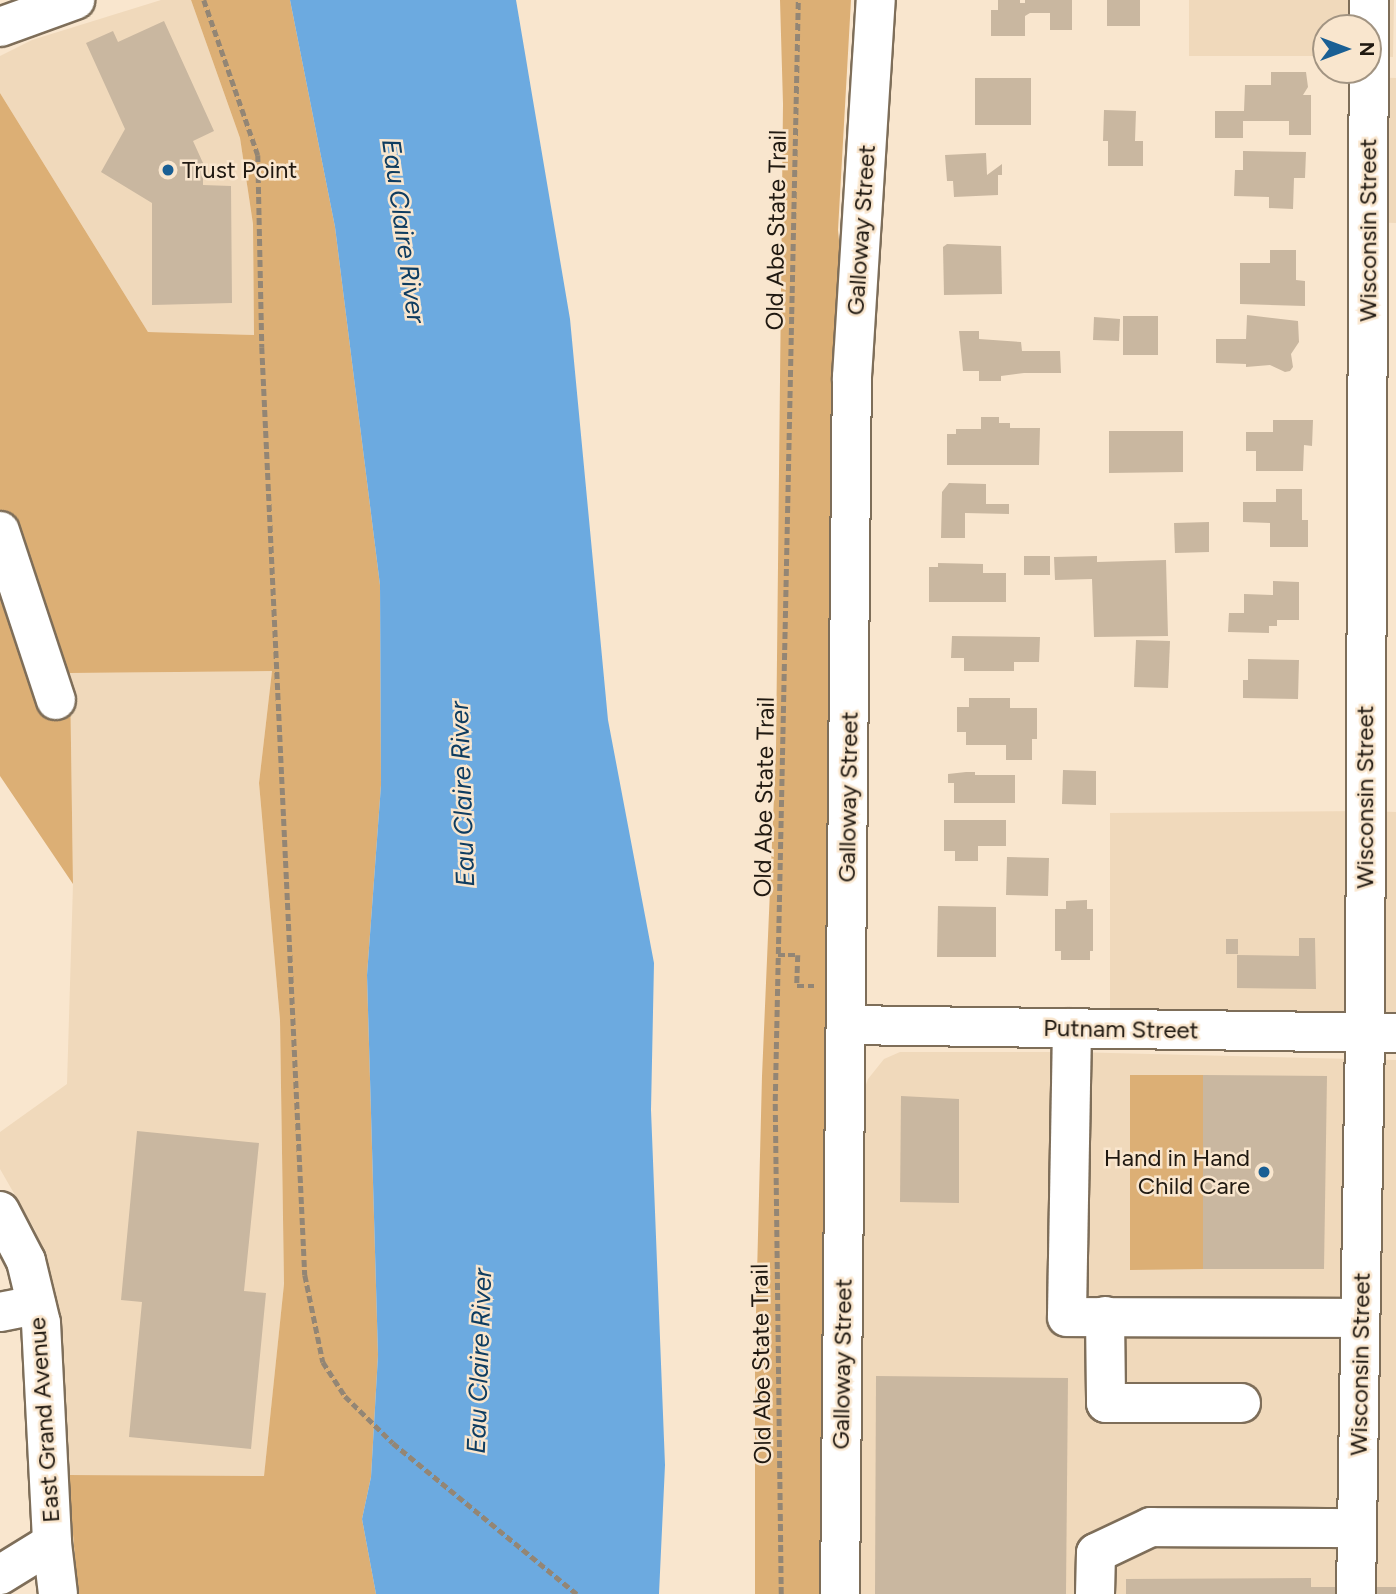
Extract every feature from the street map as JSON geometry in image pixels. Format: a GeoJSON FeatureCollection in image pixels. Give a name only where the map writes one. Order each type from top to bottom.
{"type":"FeatureCollection","features":[{"type":"Feature","properties":{"kind":"street"},"geometry":{"type":"LineString","coordinates":[[0,27],[75,0]]}},
{"type":"Feature","properties":{"kind":"street","name":"Galloway Street"},"geometry":{"type":"LineString","coordinates":[[840,1594],[852,377],[876,0]]}},
{"type":"Feature","properties":{"kind":"street","name":"Wisconsin Street"},"geometry":{"type":"LineString","coordinates":[[1356,1594],[1360,1318],[1380,1033],[1369,0]]}},
{"type":"Feature","properties":{"kind":"street"},"geometry":{"type":"LineString","coordinates":[[0,531],[56,700]]}},
{"type":"Feature","properties":{"kind":"street","name":"Putnam Street"},"geometry":{"type":"LineString","coordinates":[[846,1025],[1380,1033]]}},
{"type":"Feature","properties":{"kind":"street"},"geometry":{"type":"LineString","coordinates":[[1072,1028],[1067,1317],[1360,1318]]}},
{"type":"Feature","properties":{"kind":"street","name":"East Grand Avenue"},"geometry":{"type":"LineString","coordinates":[[0,1210],[26,1261],[18,1308],[41,1324],[52,1543],[58,1594]]}},
{"type":"Feature","properties":{"kind":"street"},"geometry":{"type":"LineString","coordinates":[[1105,1316],[1106,1402],[1241,1403]]}},
{"type":"Feature","properties":{"kind":"street"},"geometry":{"type":"LineString","coordinates":[[1095,1594],[1097,1553],[1151,1527],[1357,1528]]}},
{"type":"Feature","properties":{"kind":"street"},"geometry":{"type":"LineString","coordinates":[[0,1575],[52,1543]]}},
{"type":"Feature","properties":{"kind":"path"},"geometry":{"type":"LineString","coordinates":[[204,0],[258,155],[263,360],[305,1275],[323,1363],[345,1396],[393,1443],[577,1594]]}},
{"type":"Feature","properties":{"kind":"path","name":"Old Abe State Trail"},"geometry":{"type":"LineString","coordinates":[[781,1594],[775,1101],[799,0]]}},
{"type":"Feature","properties":{"kind":"path"},"geometry":{"type":"LineString","coordinates":[[778,955],[798,956],[797,986],[819,986]]}},
{"type":"Feature","properties":{"kind":"shaded area"},"geometry":{"type":"Polygon","coordinates":[[[161,0],[191,0],[240,138],[253,224],[254,335],[148,332],[0,93],[0,56],[32,40],[161,0]]]}},
{"type":"Feature","properties":{"kind":"shaded area"},"geometry":{"type":"Polygon","coordinates":[[[191,0],[290,0],[335,227],[380,585],[381,785],[367,975],[378,1355],[371,1477],[362,1519],[376,1594],[78,1594],[68,1475],[264,1476],[284,1284],[280,1020],[259,783],[272,671],[70,673],[73,884],[0,776],[0,93],[148,332],[254,335],[253,224],[240,138],[191,0]]]}},
{"type":"Feature","properties":{"kind":"shaded area"},"geometry":{"type":"Polygon","coordinates":[[[780,0],[851,0],[838,230],[841,261],[821,1594],[755,1594],[755,1354],[762,1076],[776,750],[783,104],[780,0]]]}},
{"type":"Feature","properties":{"kind":"shaded area"},"geometry":{"type":"Polygon","coordinates":[[[1189,0],[1394,0],[1393,57],[1382,57],[1382,14],[1312,14],[1312,56],[1189,56],[1189,0]]]}},
{"type":"Feature","properties":{"kind":"shaded area"},"geometry":{"type":"Polygon","coordinates":[[[1382,78],[1396,78],[1396,223],[1368,222],[1368,84],[1382,84],[1382,78]]]}},
{"type":"Feature","properties":{"kind":"shaded area"},"geometry":{"type":"Polygon","coordinates":[[[272,671],[259,783],[280,1020],[284,1284],[264,1477],[68,1475],[62,1341],[53,1283],[35,1230],[0,1169],[0,1132],[67,1084],[73,884],[70,673],[272,671]]]}},
{"type":"Feature","properties":{"kind":"shaded area"},"geometry":{"type":"Polygon","coordinates":[[[1396,812],[1396,1033],[1110,1029],[1110,813],[1396,812]]]}},
{"type":"Feature","properties":{"kind":"shaded area"},"geometry":{"type":"Polygon","coordinates":[[[900,1052],[1071,1052],[1396,1060],[1396,1594],[856,1594],[862,1096],[868,1079],[884,1059],[900,1052]]]}},
{"type":"Feature","properties":{"kind":"shaded area"},"geometry":{"type":"Polygon","coordinates":[[[1130,1075],[1203,1075],[1203,1269],[1130,1270],[1130,1075]]]}},
{"type":"Feature","properties":{"kind":"water","name":"Eau Claire River"},"geometry":{"type":"Polygon","coordinates":[[[290,0],[516,0],[570,319],[608,720],[654,963],[651,1110],[665,1465],[659,1594],[376,1594],[362,1519],[371,1477],[378,1355],[367,975],[381,785],[380,585],[335,227],[290,0]]]}},
{"type":"Feature","properties":{"kind":"building"},"geometry":{"type":"Polygon","coordinates":[[[998,0],[1020,0],[1020,3],[1025,3],[1025,0],[1072,0],[1072,30],[1050,30],[1050,13],[1030,13],[1025,16],[1025,36],[991,36],[991,10],[998,10],[998,0]]]}},
{"type":"Feature","properties":{"kind":"building"},"geometry":{"type":"Polygon","coordinates":[[[1107,0],[1140,0],[1140,26],[1107,26],[1107,0]]]}},
{"type":"Feature","properties":{"kind":"building"},"geometry":{"type":"Polygon","coordinates":[[[164,21],[214,131],[193,141],[203,163],[203,185],[231,186],[232,303],[152,305],[152,203],[101,172],[125,129],[86,43],[113,31],[118,42],[164,21]]]}},
{"type":"Feature","properties":{"kind":"building"},"geometry":{"type":"Polygon","coordinates":[[[1271,72],[1306,72],[1308,87],[1303,95],[1311,95],[1311,135],[1289,135],[1289,121],[1243,121],[1243,138],[1215,138],[1215,111],[1244,111],[1245,85],[1271,85],[1271,72]]]}},
{"type":"Feature","properties":{"kind":"building"},"geometry":{"type":"Polygon","coordinates":[[[975,78],[1031,78],[1031,125],[975,125],[975,78]]]}},
{"type":"Feature","properties":{"kind":"building"},"geometry":{"type":"Polygon","coordinates":[[[1104,110],[1136,111],[1135,141],[1143,141],[1143,166],[1108,166],[1108,141],[1103,141],[1104,110]]]}},
{"type":"Feature","properties":{"kind":"building"},"geometry":{"type":"Polygon","coordinates":[[[1243,151],[1306,152],[1305,178],[1294,178],[1293,209],[1269,208],[1269,197],[1234,196],[1235,170],[1243,170],[1243,151]]]}},
{"type":"Feature","properties":{"kind":"building"},"geometry":{"type":"Polygon","coordinates":[[[986,153],[987,175],[1002,164],[1002,175],[998,175],[998,195],[954,197],[953,181],[947,181],[945,155],[986,153]]]}},
{"type":"Feature","properties":{"kind":"building"},"geometry":{"type":"Polygon","coordinates":[[[947,244],[1001,246],[1002,294],[944,295],[943,247],[947,244]]]}},
{"type":"Feature","properties":{"kind":"building"},"geometry":{"type":"Polygon","coordinates":[[[1270,250],[1296,250],[1296,280],[1305,281],[1305,306],[1240,304],[1240,263],[1270,263],[1270,250]]]}},
{"type":"Feature","properties":{"kind":"building"},"geometry":{"type":"Polygon","coordinates":[[[1247,315],[1298,321],[1299,342],[1291,354],[1293,367],[1290,371],[1285,372],[1270,365],[1246,367],[1246,364],[1216,363],[1216,339],[1246,339],[1247,315]]]}},
{"type":"Feature","properties":{"kind":"building"},"geometry":{"type":"Polygon","coordinates":[[[1123,316],[1158,316],[1158,355],[1123,355],[1123,316]]]}},
{"type":"Feature","properties":{"kind":"building"},"geometry":{"type":"Polygon","coordinates":[[[1094,317],[1120,319],[1119,341],[1093,340],[1094,317]]]}},
{"type":"Feature","properties":{"kind":"building"},"geometry":{"type":"Polygon","coordinates":[[[959,331],[979,331],[979,339],[1021,342],[1022,351],[1060,351],[1061,373],[1024,373],[1001,376],[1001,381],[979,381],[979,371],[963,371],[959,331]]]}},
{"type":"Feature","properties":{"kind":"building"},"geometry":{"type":"Polygon","coordinates":[[[981,417],[999,417],[999,423],[1010,423],[1010,428],[1040,428],[1039,465],[947,465],[947,434],[956,434],[956,429],[981,429],[981,417]]]}},
{"type":"Feature","properties":{"kind":"building"},"geometry":{"type":"Polygon","coordinates":[[[1273,420],[1313,420],[1312,446],[1304,445],[1303,471],[1256,471],[1256,451],[1246,451],[1246,432],[1273,432],[1273,420]]]}},
{"type":"Feature","properties":{"kind":"building"},"geometry":{"type":"Polygon","coordinates":[[[1109,431],[1183,431],[1183,472],[1109,473],[1109,431]]]}},
{"type":"Feature","properties":{"kind":"building"},"geometry":{"type":"Polygon","coordinates":[[[949,483],[986,484],[986,504],[1009,504],[1009,514],[965,513],[965,538],[941,538],[942,492],[949,483]]]}},
{"type":"Feature","properties":{"kind":"building"},"geometry":{"type":"Polygon","coordinates":[[[1276,489],[1302,489],[1302,520],[1308,520],[1308,547],[1270,547],[1270,523],[1243,522],[1243,502],[1276,502],[1276,489]]]}},
{"type":"Feature","properties":{"kind":"building"},"geometry":{"type":"Polygon","coordinates":[[[1209,522],[1209,552],[1175,553],[1174,523],[1209,522]]]}},
{"type":"Feature","properties":{"kind":"building"},"geometry":{"type":"Polygon","coordinates":[[[1024,556],[1050,556],[1050,575],[1024,575],[1024,556]]]}},
{"type":"Feature","properties":{"kind":"building"},"geometry":{"type":"Polygon","coordinates":[[[1097,556],[1097,562],[1166,560],[1168,636],[1094,637],[1092,579],[1055,580],[1054,557],[1097,556]]]}},
{"type":"Feature","properties":{"kind":"building"},"geometry":{"type":"Polygon","coordinates":[[[938,563],[983,564],[983,573],[1006,573],[1006,602],[929,602],[929,567],[938,567],[938,563]]]}},
{"type":"Feature","properties":{"kind":"building"},"geometry":{"type":"Polygon","coordinates":[[[1273,581],[1299,582],[1299,620],[1277,620],[1277,626],[1269,626],[1269,633],[1228,632],[1229,613],[1244,613],[1244,594],[1273,595],[1273,581]]]}},
{"type":"Feature","properties":{"kind":"building"},"geometry":{"type":"Polygon","coordinates":[[[952,636],[1040,637],[1039,662],[1014,662],[1014,671],[964,671],[964,658],[951,658],[952,636]]]}},
{"type":"Feature","properties":{"kind":"building"},"geometry":{"type":"Polygon","coordinates":[[[1136,640],[1170,641],[1168,688],[1134,687],[1136,640]]]}},
{"type":"Feature","properties":{"kind":"building"},"geometry":{"type":"Polygon","coordinates":[[[1248,659],[1299,660],[1298,699],[1243,698],[1243,680],[1248,680],[1248,659]]]}},
{"type":"Feature","properties":{"kind":"building"},"geometry":{"type":"Polygon","coordinates":[[[969,698],[1010,698],[1010,708],[1037,708],[1037,739],[1032,739],[1032,760],[1006,760],[1006,745],[966,745],[966,732],[957,732],[957,707],[969,707],[969,698]]]}},
{"type":"Feature","properties":{"kind":"building"},"geometry":{"type":"Polygon","coordinates":[[[1063,770],[1096,771],[1096,805],[1062,804],[1063,770]]]}},
{"type":"Feature","properties":{"kind":"building"},"geometry":{"type":"Polygon","coordinates":[[[975,772],[975,775],[1015,775],[1015,803],[954,803],[954,783],[948,783],[948,774],[975,772]]]}},
{"type":"Feature","properties":{"kind":"building"},"geometry":{"type":"Polygon","coordinates":[[[944,820],[1006,820],[1006,846],[978,846],[978,861],[955,861],[955,851],[944,851],[944,820]]]}},
{"type":"Feature","properties":{"kind":"building"},"geometry":{"type":"Polygon","coordinates":[[[1007,857],[1049,858],[1048,896],[1006,895],[1007,857]]]}},
{"type":"Feature","properties":{"kind":"building"},"geometry":{"type":"Polygon","coordinates":[[[1087,900],[1087,909],[1093,909],[1093,951],[1090,951],[1090,960],[1061,960],[1061,951],[1055,951],[1055,909],[1066,909],[1066,901],[1087,900]]]}},
{"type":"Feature","properties":{"kind":"building"},"geometry":{"type":"Polygon","coordinates":[[[938,906],[996,907],[996,957],[937,957],[938,906]]]}},
{"type":"Feature","properties":{"kind":"building"},"geometry":{"type":"Polygon","coordinates":[[[1299,938],[1315,938],[1316,989],[1237,988],[1237,955],[1299,956],[1299,938]]]}},
{"type":"Feature","properties":{"kind":"building"},"geometry":{"type":"Polygon","coordinates":[[[1226,939],[1238,939],[1238,954],[1226,954],[1226,939]]]}},
{"type":"Feature","properties":{"kind":"building","name":"Hand in Hand Child Care"},"geometry":{"type":"Polygon","coordinates":[[[1203,1075],[1327,1076],[1324,1269],[1203,1269],[1203,1075]]]}},
{"type":"Feature","properties":{"kind":"building"},"geometry":{"type":"Polygon","coordinates":[[[901,1096],[959,1099],[959,1203],[900,1202],[901,1096]]]}},
{"type":"Feature","properties":{"kind":"building"},"geometry":{"type":"Polygon","coordinates":[[[137,1131],[259,1143],[244,1291],[266,1293],[251,1449],[129,1437],[142,1302],[121,1300],[137,1131]]]}},
{"type":"Feature","properties":{"kind":"building"},"geometry":{"type":"Polygon","coordinates":[[[876,1376],[1068,1378],[1066,1594],[875,1594],[876,1376]]]}},
{"type":"Feature","properties":{"kind":"building"},"geometry":{"type":"Polygon","coordinates":[[[1311,1578],[1311,1587],[1396,1587],[1396,1594],[1126,1594],[1126,1579],[1311,1578]]]}},
{"type":"Feature","properties":{"kind":"place","name":"Trust Point"},"geometry":{"type":"Point","coordinates":[168,170]}},
{"type":"Feature","properties":{"kind":"place","name":"Hand in Hand Child Care"},"geometry":{"type":"Point","coordinates":[1264,1172]}}]}
